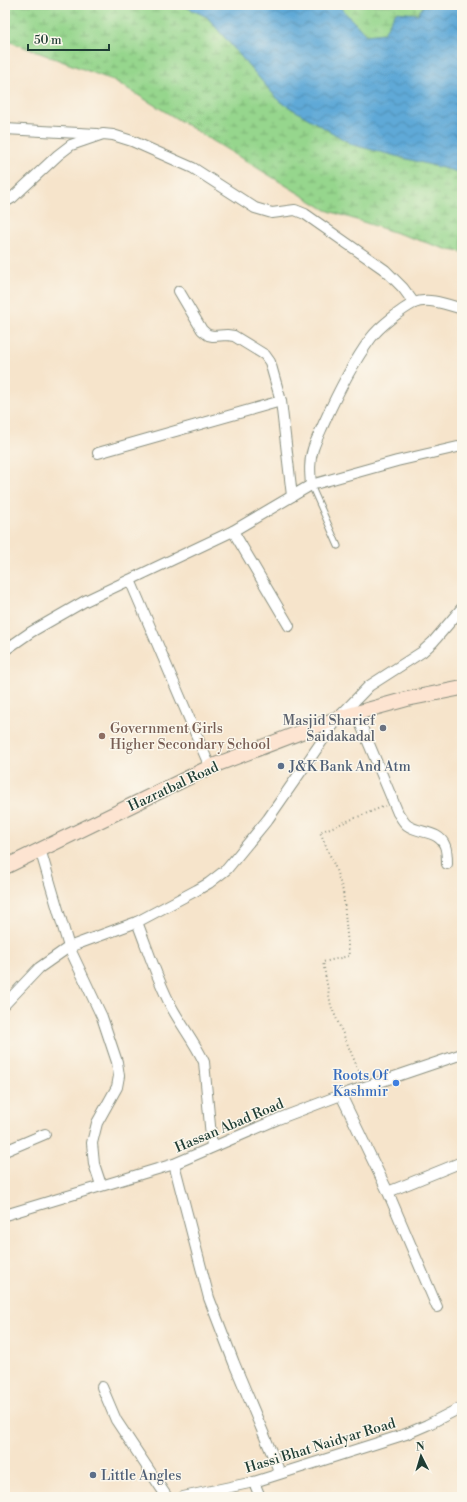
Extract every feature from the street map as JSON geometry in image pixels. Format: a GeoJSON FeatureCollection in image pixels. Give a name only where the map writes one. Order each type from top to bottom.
{"type":"FeatureCollection","features":[{"type":"Feature","properties":{"kind":"main road","name":"Hazratbal Road"},"geometry":{"type":"LineString","coordinates":[[5,867],[210,767],[338,718],[407,700],[462,688]]}},
{"type":"Feature","properties":{"kind":"street"},"geometry":{"type":"LineString","coordinates":[[5,129],[113,135],[132,141],[193,168],[255,208],[272,213],[295,210],[305,214],[390,275],[403,288],[414,304]]}},
{"type":"Feature","properties":{"kind":"street"},"geometry":{"type":"LineString","coordinates":[[5,202],[12,198],[58,155],[71,145],[103,134]]}},
{"type":"Feature","properties":{"kind":"street"},"geometry":{"type":"LineString","coordinates":[[178,291],[206,334],[213,336],[234,336],[268,358],[281,401],[292,496]]}},
{"type":"Feature","properties":{"kind":"street"},"geometry":{"type":"LineString","coordinates":[[311,485],[310,468],[313,448],[332,406],[349,374],[372,337],[385,324],[414,304],[422,301],[431,301],[462,309]]}},
{"type":"Feature","properties":{"kind":"street"},"geometry":{"type":"LineString","coordinates":[[98,453],[281,401]]}},
{"type":"Feature","properties":{"kind":"street"},"geometry":{"type":"LineString","coordinates":[[5,650],[85,601],[233,531],[311,485],[397,461],[462,446]]}},
{"type":"Feature","properties":{"kind":"street"},"geometry":{"type":"LineString","coordinates":[[233,531],[289,626]]}},
{"type":"Feature","properties":{"kind":"street"},"geometry":{"type":"LineString","coordinates":[[130,580],[210,767]]}},
{"type":"Feature","properties":{"kind":"street"},"geometry":{"type":"LineString","coordinates":[[5,1004],[39,968],[69,947],[137,922],[210,883],[227,869],[268,819],[338,718],[369,686],[410,660],[427,647],[462,608]]}},
{"type":"Feature","properties":{"kind":"street"},"geometry":{"type":"LineString","coordinates":[[356,713],[398,813],[407,825],[417,830],[433,834],[443,842],[446,848],[447,864]]}},
{"type":"Feature","properties":{"kind":"street"},"geometry":{"type":"LineString","coordinates":[[40,849],[69,947],[102,1017],[115,1056],[119,1076],[117,1087],[98,1123],[92,1143],[94,1164],[101,1185]]}},
{"type":"Feature","properties":{"kind":"street"},"geometry":{"type":"LineString","coordinates":[[137,922],[171,1006],[204,1062],[212,1147]]}},
{"type":"Feature","properties":{"kind":"street","name":"Hassan Abad Road"},"geometry":{"type":"LineString","coordinates":[[5,1215],[174,1164],[278,1119],[341,1095],[462,1054]]}},
{"type":"Feature","properties":{"kind":"street"},"geometry":{"type":"LineString","coordinates":[[341,1095],[388,1192],[437,1307]]}},
{"type":"Feature","properties":{"kind":"street"},"geometry":{"type":"LineString","coordinates":[[5,1151],[45,1134]]}},
{"type":"Feature","properties":{"kind":"street"},"geometry":{"type":"LineString","coordinates":[[388,1192],[462,1162]]}},
{"type":"Feature","properties":{"kind":"street"},"geometry":{"type":"LineString","coordinates":[[174,1164],[209,1298],[234,1363],[280,1473]]}},
{"type":"Feature","properties":{"kind":"street"},"geometry":{"type":"LineString","coordinates":[[102,1387],[116,1420],[167,1497]]}},
{"type":"Feature","properties":{"kind":"street","name":"Hassi Bhat Naidyar Road"},"geometry":{"type":"LineString","coordinates":[[183,1497],[254,1482],[406,1434],[462,1407]]}},
{"type":"Feature","properties":{"kind":"street"},"geometry":{"type":"LineString","coordinates":[[254,1482],[260,1497]]}},
{"type":"Feature","properties":{"kind":"lane"},"geometry":{"type":"LineString","coordinates":[[311,485],[338,546]]}},
{"type":"Feature","properties":{"kind":"path"},"geometry":{"type":"LineString","coordinates":[[366,1087],[331,1006],[324,973],[323,962],[349,956],[343,891],[335,867],[320,832],[394,803]]}},
{"type":"Feature","properties":{"kind":"green space"},"geometry":{"type":"Polygon","coordinates":[[[5,5],[462,5],[462,252],[449,250],[326,210],[115,81],[5,40],[5,5]]]}},
{"type":"Feature","properties":{"kind":"water"},"geometry":{"type":"Polygon","coordinates":[[[182,5],[338,5],[366,35],[384,33],[396,12],[418,14],[424,5],[462,5],[462,173],[353,145],[279,101],[207,17],[182,5]]]}},
{"type":"Feature","properties":{"kind":"place","name":"Masjid Sharief Saidakadal"},"geometry":{"type":"Point","coordinates":[383,728]}},
{"type":"Feature","properties":{"kind":"place","name":"Government Girls Higher Secondary School"},"geometry":{"type":"Point","coordinates":[102,736]}},
{"type":"Feature","properties":{"kind":"place","name":"J&K Bank And Atm"},"geometry":{"type":"Point","coordinates":[281,766]}},
{"type":"Feature","properties":{"kind":"place","name":"Roots Of Kashmir"},"geometry":{"type":"Point","coordinates":[396,1083]}},
{"type":"Feature","properties":{"kind":"place","name":"Little Angles"},"geometry":{"type":"Point","coordinates":[93,1475]}}]}
